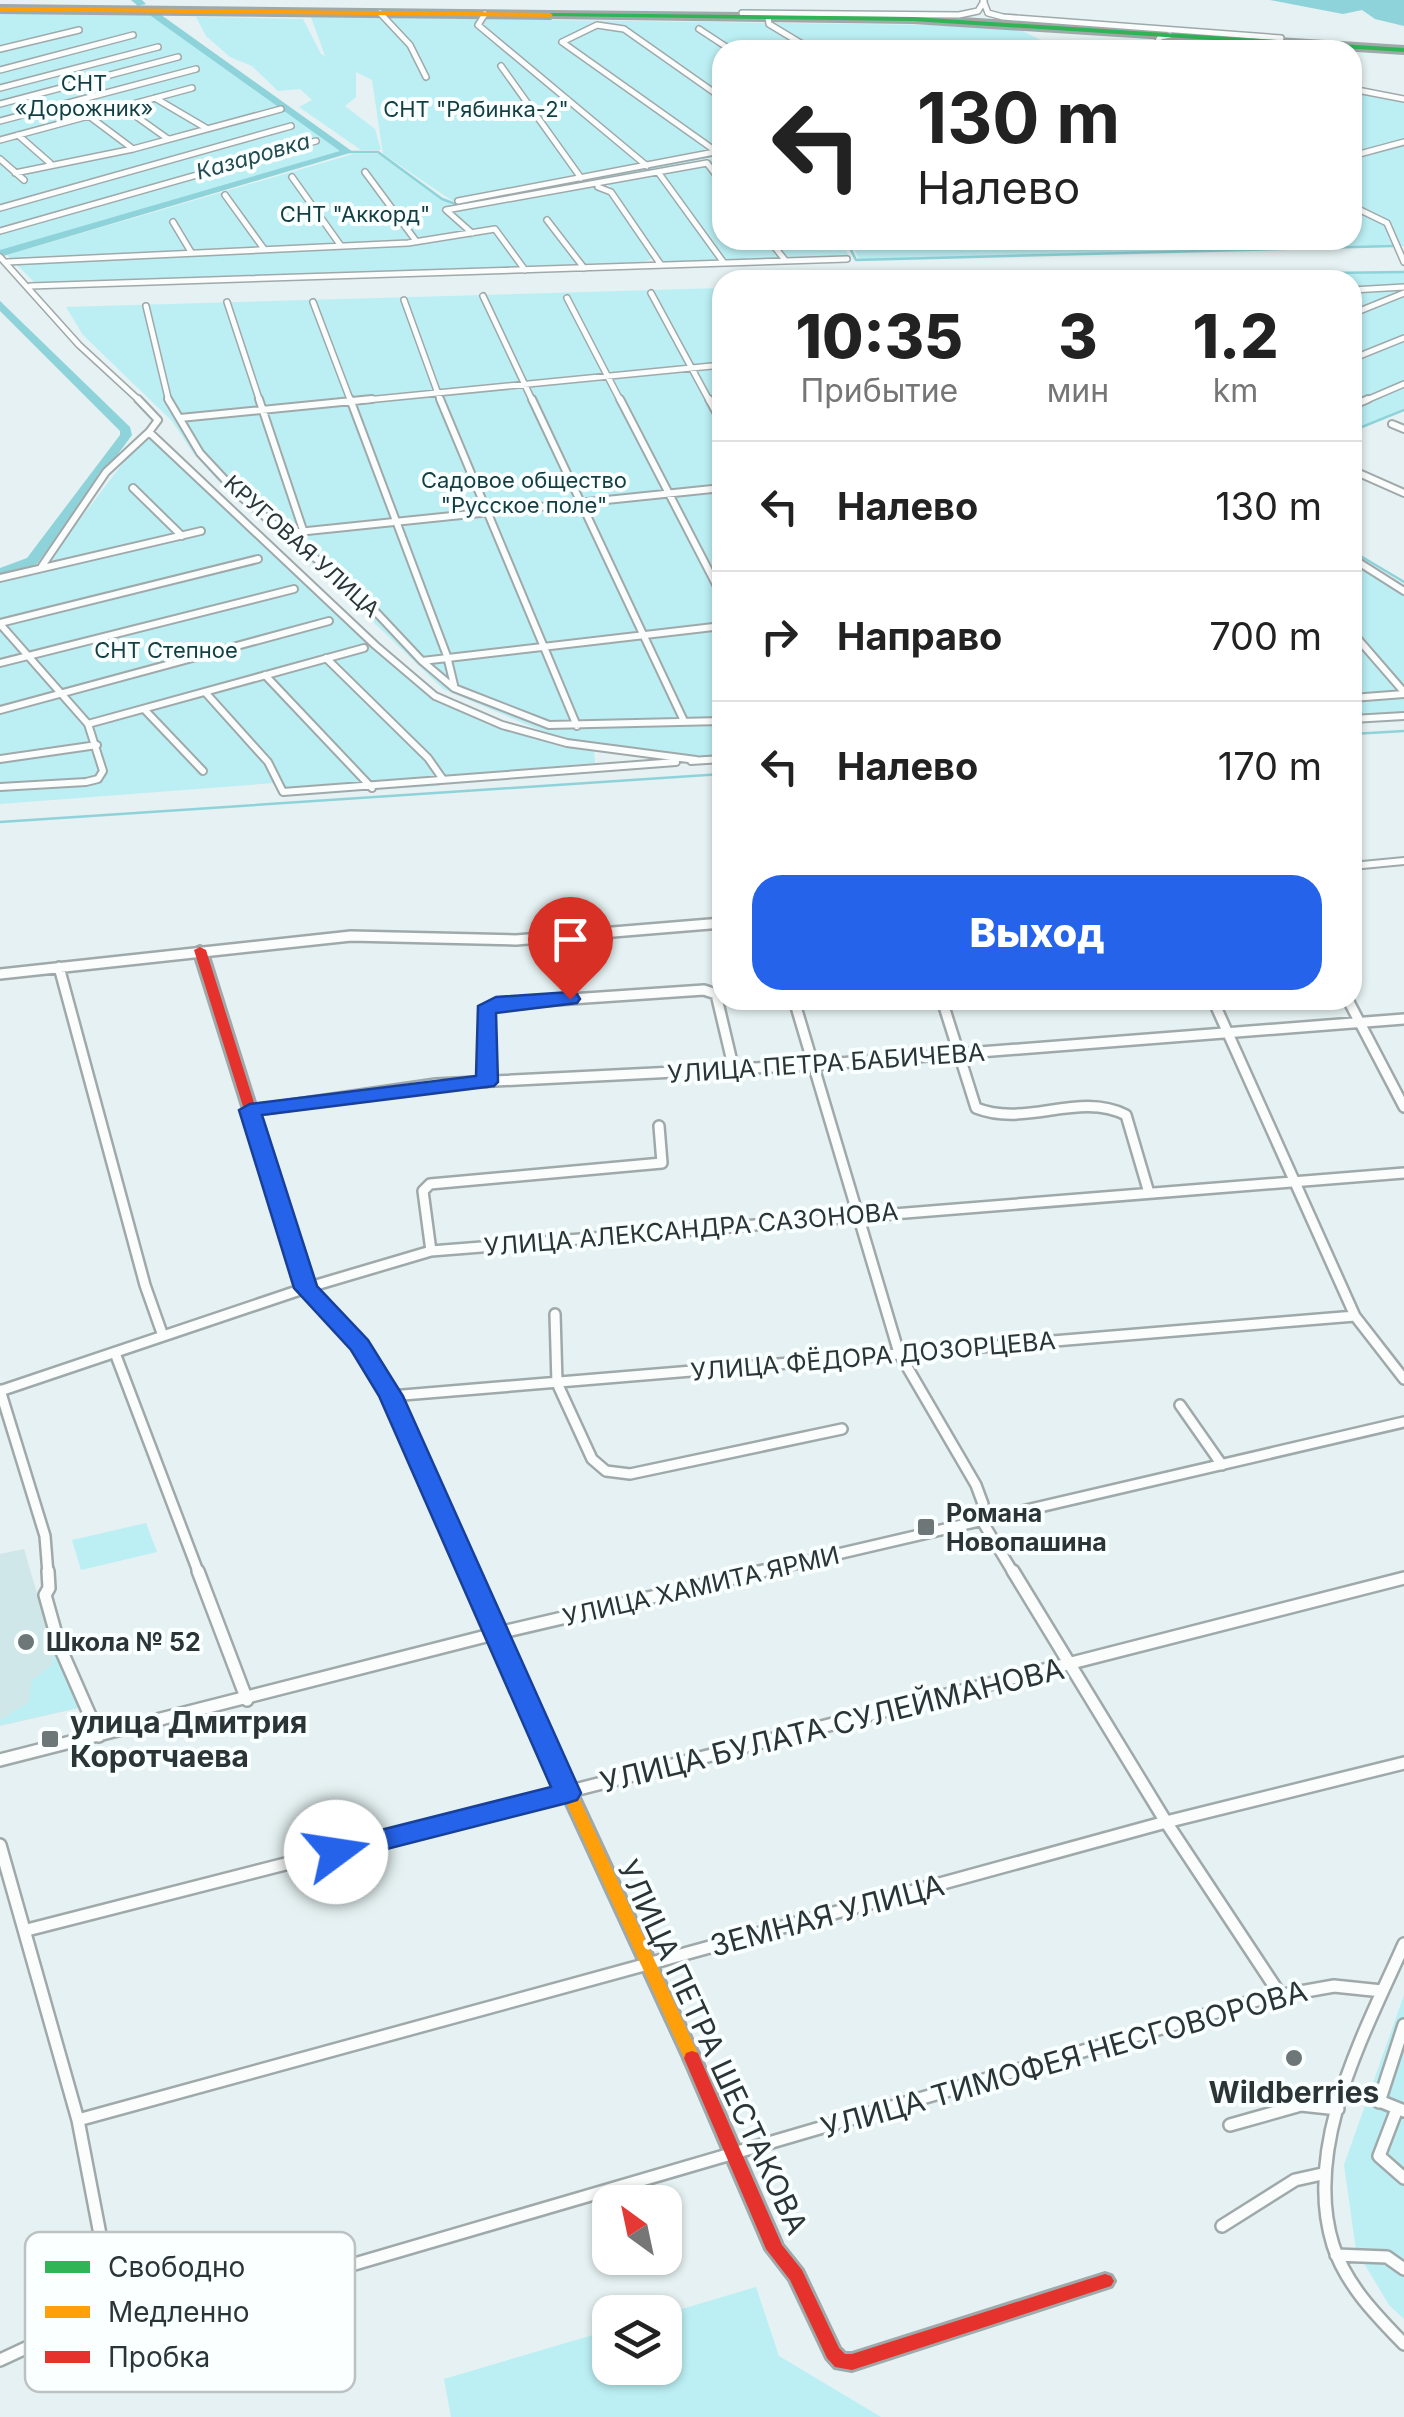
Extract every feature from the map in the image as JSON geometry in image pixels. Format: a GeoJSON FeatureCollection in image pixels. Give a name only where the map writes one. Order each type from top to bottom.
{"type":"FeatureCollection","features":[{"type":"Feature","properties":{"kind":"main road"},"geometry":{"type":"LineString","coordinates":[[0,7],[380,12],[481,19],[742,12],[992,18],[1302,40]]}},
{"type":"Feature","properties":{"kind":"main road"},"geometry":{"type":"LineString","coordinates":[[0,7],[987,22],[1264,40]]}},
{"type":"Feature","properties":{"kind":"main road"},"geometry":{"type":"LineString","coordinates":[[1362,45],[1402,49]]}},
{"type":"Feature","properties":{"kind":"main road"},"geometry":{"type":"LineString","coordinates":[[1362,46],[1402,49]]}},
{"type":"Feature","properties":{"kind":"main road"},"geometry":{"type":"LineString","coordinates":[[200,950],[306,1288]]}},
{"type":"Feature","properties":{"kind":"main road","name":"УЛИЦА ПЕТРА ШЕСТАКОВА"},"geometry":{"type":"LineString","coordinates":[[306,1288],[360,1345],[391,1396],[494,1634],[650,1964],[775,2249],[796,2274],[833,2353],[841,2362],[852,2362],[1104,2281]]}},
{"type":"Feature","properties":{"kind":"street"},"geometry":{"type":"LineString","coordinates":[[742,12],[954,15],[978,11],[984,0]]}},
{"type":"Feature","properties":{"kind":"street"},"geometry":{"type":"LineString","coordinates":[[984,0],[988,13],[1004,17],[1280,38]]}},
{"type":"Feature","properties":{"kind":"street"},"geometry":{"type":"LineString","coordinates":[[380,12],[410,44],[426,77]]}},
{"type":"Feature","properties":{"kind":"street"},"geometry":{"type":"LineString","coordinates":[[712,91],[624,29],[592,16],[562,43],[712,146]]}},
{"type":"Feature","properties":{"kind":"street"},"geometry":{"type":"LineString","coordinates":[[481,19],[647,166]]}},
{"type":"Feature","properties":{"kind":"street"},"geometry":{"type":"LineString","coordinates":[[768,20],[797,40]]}},
{"type":"Feature","properties":{"kind":"street"},"geometry":{"type":"LineString","coordinates":[[987,22],[1136,32],[1152,40]]}},
{"type":"Feature","properties":{"kind":"street"},"geometry":{"type":"LineString","coordinates":[[0,50],[80,30]]}},
{"type":"Feature","properties":{"kind":"street"},"geometry":{"type":"LineString","coordinates":[[699,30],[714,40]]}},
{"type":"Feature","properties":{"kind":"street"},"geometry":{"type":"LineString","coordinates":[[1158,40],[1160,36],[1174,35],[1255,40]]}},
{"type":"Feature","properties":{"kind":"street"},"geometry":{"type":"LineString","coordinates":[[0,70],[133,36]]}},
{"type":"Feature","properties":{"kind":"street"},"geometry":{"type":"LineString","coordinates":[[0,88],[158,47]]}},
{"type":"Feature","properties":{"kind":"street"},"geometry":{"type":"LineString","coordinates":[[1362,47],[1402,49]]}},
{"type":"Feature","properties":{"kind":"street"},"geometry":{"type":"LineString","coordinates":[[0,104],[178,58]]}},
{"type":"Feature","properties":{"kind":"street"},"geometry":{"type":"LineString","coordinates":[[501,66],[581,178]]}},
{"type":"Feature","properties":{"kind":"street"},"geometry":{"type":"LineString","coordinates":[[0,121],[196,69]]}},
{"type":"Feature","properties":{"kind":"street"},"geometry":{"type":"LineString","coordinates":[[0,140],[192,88]]}},
{"type":"Feature","properties":{"kind":"street"},"geometry":{"type":"LineString","coordinates":[[1362,91],[1404,99]]}},
{"type":"Feature","properties":{"kind":"street"},"geometry":{"type":"LineString","coordinates":[[154,98],[206,128]]}},
{"type":"Feature","properties":{"kind":"street"},"geometry":{"type":"LineString","coordinates":[[123,107],[168,139]]}},
{"type":"Feature","properties":{"kind":"street"},"geometry":{"type":"LineString","coordinates":[[16,174],[133,149],[281,109]]}},
{"type":"Feature","properties":{"kind":"street"},"geometry":{"type":"LineString","coordinates":[[90,116],[133,149]]}},
{"type":"Feature","properties":{"kind":"street"},"geometry":{"type":"LineString","coordinates":[[0,208],[292,126]]}},
{"type":"Feature","properties":{"kind":"street"},"geometry":{"type":"LineString","coordinates":[[18,135],[50,163]]}},
{"type":"Feature","properties":{"kind":"street"},"geometry":{"type":"LineString","coordinates":[[0,232],[316,140]]}},
{"type":"Feature","properties":{"kind":"street"},"geometry":{"type":"LineString","coordinates":[[1362,154],[1404,143]]}},
{"type":"Feature","properties":{"kind":"street"},"geometry":{"type":"LineString","coordinates":[[458,201],[712,153]]}},
{"type":"Feature","properties":{"kind":"street"},"geometry":{"type":"LineString","coordinates":[[0,159],[24,180]]}},
{"type":"Feature","properties":{"kind":"street"},"geometry":{"type":"LineString","coordinates":[[472,233],[446,210],[706,164],[712,171]]}},
{"type":"Feature","properties":{"kind":"street"},"geometry":{"type":"LineString","coordinates":[[365,172],[416,242]]}},
{"type":"Feature","properties":{"kind":"street"},"geometry":{"type":"LineString","coordinates":[[658,172],[712,246]]}},
{"type":"Feature","properties":{"kind":"street"},"geometry":{"type":"LineString","coordinates":[[292,177],[341,246]]}},
{"type":"Feature","properties":{"kind":"street"},"geometry":{"type":"LineString","coordinates":[[591,186],[612,192],[661,264]]}},
{"type":"Feature","properties":{"kind":"street"},"geometry":{"type":"LineString","coordinates":[[225,195],[264,249]]}},
{"type":"Feature","properties":{"kind":"street"},"geometry":{"type":"LineString","coordinates":[[1362,211],[1387,223],[1404,262]]}},
{"type":"Feature","properties":{"kind":"street"},"geometry":{"type":"LineString","coordinates":[[547,220],[584,268]]}},
{"type":"Feature","properties":{"kind":"street"},"geometry":{"type":"LineString","coordinates":[[173,222],[191,252]]}},
{"type":"Feature","properties":{"kind":"street"},"geometry":{"type":"LineString","coordinates":[[2,259],[416,242],[496,229],[525,270]]}},
{"type":"Feature","properties":{"kind":"street"},"geometry":{"type":"LineString","coordinates":[[715,250],[724,263]]}},
{"type":"Feature","properties":{"kind":"street"},"geometry":{"type":"LineString","coordinates":[[776,250],[784,260]]}},
{"type":"Feature","properties":{"kind":"street"},"geometry":{"type":"LineString","coordinates":[[2,259],[80,345],[158,420],[108,471],[42,566]]}},
{"type":"Feature","properties":{"kind":"street"},"geometry":{"type":"LineString","coordinates":[[30,286],[847,259]]}},
{"type":"Feature","properties":{"kind":"street"},"geometry":{"type":"LineString","coordinates":[[1362,290],[1404,290]]}},
{"type":"Feature","properties":{"kind":"street"},"geometry":{"type":"LineString","coordinates":[[1362,309],[1404,290]]}},
{"type":"Feature","properties":{"kind":"street"},"geometry":{"type":"LineString","coordinates":[[650,294],[712,405]]}},
{"type":"Feature","properties":{"kind":"street"},"geometry":{"type":"LineString","coordinates":[[483,296],[640,635],[684,721]]}},
{"type":"Feature","properties":{"kind":"street"},"geometry":{"type":"LineString","coordinates":[[567,298],[712,577]]}},
{"type":"Feature","properties":{"kind":"street"},"geometry":{"type":"LineString","coordinates":[[404,300],[437,392],[577,726]]}},
{"type":"Feature","properties":{"kind":"street"},"geometry":{"type":"LineString","coordinates":[[227,302],[303,530]]}},
{"type":"Feature","properties":{"kind":"street"},"geometry":{"type":"LineString","coordinates":[[313,302],[446,656],[454,688]]}},
{"type":"Feature","properties":{"kind":"street","name":"КРУГОВАЯ УЛИЦА"},"geometry":{"type":"LineString","coordinates":[[146,306],[169,402],[200,453],[240,496],[360,595],[422,661],[454,688],[515,715],[549,725],[712,722]]}},
{"type":"Feature","properties":{"kind":"street"},"geometry":{"type":"LineString","coordinates":[[1362,355],[1404,338]]}},
{"type":"Feature","properties":{"kind":"street"},"geometry":{"type":"LineString","coordinates":[[180,418],[712,367]]}},
{"type":"Feature","properties":{"kind":"street"},"geometry":{"type":"LineString","coordinates":[[1362,402],[1404,384]]}},
{"type":"Feature","properties":{"kind":"street"},"geometry":{"type":"LineString","coordinates":[[1392,424],[1404,429]]}},
{"type":"Feature","properties":{"kind":"street"},"geometry":{"type":"LineString","coordinates":[[149,432],[374,644],[435,696],[502,725],[567,743],[696,760]]}},
{"type":"Feature","properties":{"kind":"street"},"geometry":{"type":"LineString","coordinates":[[1362,474],[1404,493]]}},
{"type":"Feature","properties":{"kind":"street"},"geometry":{"type":"LineString","coordinates":[[133,488],[182,536]]}},
{"type":"Feature","properties":{"kind":"street"},"geometry":{"type":"LineString","coordinates":[[288,533],[712,489]]}},
{"type":"Feature","properties":{"kind":"street"},"geometry":{"type":"LineString","coordinates":[[0,578],[201,531]]}},
{"type":"Feature","properties":{"kind":"street"},"geometry":{"type":"LineString","coordinates":[[0,787],[98,778],[103,770],[88,724],[0,624],[258,559]]}},
{"type":"Feature","properties":{"kind":"street"},"geometry":{"type":"LineString","coordinates":[[1362,564],[1404,591]]}},
{"type":"Feature","properties":{"kind":"street"},"geometry":{"type":"LineString","coordinates":[[0,664],[294,589]]}},
{"type":"Feature","properties":{"kind":"street"},"geometry":{"type":"LineString","coordinates":[[0,710],[329,621]]}},
{"type":"Feature","properties":{"kind":"street"},"geometry":{"type":"LineString","coordinates":[[422,661],[712,627]]}},
{"type":"Feature","properties":{"kind":"street"},"geometry":{"type":"LineString","coordinates":[[1362,644],[1404,693]]}},
{"type":"Feature","properties":{"kind":"street"},"geometry":{"type":"LineString","coordinates":[[88,724],[364,648]]}},
{"type":"Feature","properties":{"kind":"street"},"geometry":{"type":"LineString","coordinates":[[326,658],[442,778]]}},
{"type":"Feature","properties":{"kind":"street"},"geometry":{"type":"LineString","coordinates":[[265,675],[372,788]]}},
{"type":"Feature","properties":{"kind":"street"},"geometry":{"type":"LineString","coordinates":[[205,692],[268,762],[283,792],[427,784],[442,778],[712,759]]}},
{"type":"Feature","properties":{"kind":"street"},"geometry":{"type":"LineString","coordinates":[[1362,697],[1404,693]]}},
{"type":"Feature","properties":{"kind":"street"},"geometry":{"type":"LineString","coordinates":[[144,709],[203,771]]}},
{"type":"Feature","properties":{"kind":"street"},"geometry":{"type":"LineString","coordinates":[[1362,718],[1404,716]]}},
{"type":"Feature","properties":{"kind":"street"},"geometry":{"type":"LineString","coordinates":[[0,758],[97,745]]}},
{"type":"Feature","properties":{"kind":"street"},"geometry":{"type":"LineString","coordinates":[[1362,865],[1404,862]]}},
{"type":"Feature","properties":{"kind":"street"},"geometry":{"type":"LineString","coordinates":[[0,974],[351,936],[516,940],[712,924]]}},
{"type":"Feature","properties":{"kind":"street"},"geometry":{"type":"LineString","coordinates":[[59,967],[163,1336]]}},
{"type":"Feature","properties":{"kind":"street"},"geometry":{"type":"LineString","coordinates":[[487,1082],[485,1010],[496,1004],[681,991],[712,994]]}},
{"type":"Feature","properties":{"kind":"street"},"geometry":{"type":"LineString","coordinates":[[720,1010],[734,1070]]}},
{"type":"Feature","properties":{"kind":"street"},"geometry":{"type":"LineString","coordinates":[[797,1010],[898,1353],[976,1485],[983,1504],[982,1521],[1166,1822],[1280,1996]]}},
{"type":"Feature","properties":{"kind":"street"},"geometry":{"type":"LineString","coordinates":[[945,1010],[976,1108],[986,1114],[1004,1116],[1100,1106],[1123,1112],[1149,1193]]}},
{"type":"Feature","properties":{"kind":"street"},"geometry":{"type":"LineString","coordinates":[[1218,1010],[1355,1316],[1404,1380]]}},
{"type":"Feature","properties":{"kind":"street"},"geometry":{"type":"LineString","coordinates":[[1353,1010],[1404,1106]]}},
{"type":"Feature","properties":{"kind":"street","name":"УЛИЦА ПЕТРА БАБИЧЕВА"},"geometry":{"type":"LineString","coordinates":[[250,1110],[436,1084],[813,1065],[1404,1018]]}},
{"type":"Feature","properties":{"kind":"street"},"geometry":{"type":"LineString","coordinates":[[431,1251],[423,1191],[430,1184],[662,1163],[658,1126]]}},
{"type":"Feature","properties":{"kind":"street","name":"УЛИЦА АЛЕКСАНДРА САЗОНОВА"},"geometry":{"type":"LineString","coordinates":[[0,1391],[306,1288],[431,1251],[1404,1173]]}},
{"type":"Feature","properties":{"kind":"street"},"geometry":{"type":"LineString","coordinates":[[556,1314],[557,1383],[592,1459],[606,1472],[630,1474],[842,1430]]}},
{"type":"Feature","properties":{"kind":"street","name":"УЛИЦА ФЁДОРА ДОЗОРЦЕВА"},"geometry":{"type":"LineString","coordinates":[[391,1396],[1355,1316]]}},
{"type":"Feature","properties":{"kind":"street"},"geometry":{"type":"LineString","coordinates":[[115,1353],[247,1700]]}},
{"type":"Feature","properties":{"kind":"street"},"geometry":{"type":"LineString","coordinates":[[0,1391],[46,1536],[50,1588],[45,1595],[58,1645],[99,1736]]}},
{"type":"Feature","properties":{"kind":"street"},"geometry":{"type":"LineString","coordinates":[[1180,1405],[1222,1465]]}},
{"type":"Feature","properties":{"kind":"street","name":"УЛИЦА ХАМИТА ЯРМИ"},"geometry":{"type":"LineString","coordinates":[[0,1760],[494,1634],[1404,1422]]}},
{"type":"Feature","properties":{"kind":"street","name":"УЛИЦА БУЛАТА СУЛЕЙМАНОВА"},"geometry":{"type":"LineString","coordinates":[[27,1930],[1404,1578]]}},
{"type":"Feature","properties":{"kind":"street","name":"ЗЕМНАЯ УЛИЦА"},"geometry":{"type":"LineString","coordinates":[[78,2120],[1166,1822],[1404,1764]]}},
{"type":"Feature","properties":{"kind":"street"},"geometry":{"type":"LineString","coordinates":[[0,1845],[78,2120],[100,2232]]}},
{"type":"Feature","properties":{"kind":"street"},"geometry":{"type":"LineString","coordinates":[[1404,1944],[1345,2088],[1322,2174],[1326,2216],[1336,2255],[1363,2301],[1404,2344]]}},
{"type":"Feature","properties":{"kind":"street","name":"УЛИЦА ТИМОФЕЯ НЕСГОВОРОВА"},"geometry":{"type":"LineString","coordinates":[[355,2264],[1191,2018],[1328,1986],[1355,1985],[1382,1991]]}},
{"type":"Feature","properties":{"kind":"street"},"geometry":{"type":"LineString","coordinates":[[1379,2102],[1403,2029]]}},
{"type":"Feature","properties":{"kind":"street"},"geometry":{"type":"LineString","coordinates":[[1345,2088],[1400,2110],[1379,2156],[1394,2174],[1404,2178]]}},
{"type":"Feature","properties":{"kind":"street"},"geometry":{"type":"LineString","coordinates":[[1230,2125],[1301,2105],[1338,2109]]}},
{"type":"Feature","properties":{"kind":"street"},"geometry":{"type":"LineString","coordinates":[[1222,2226],[1295,2180],[1322,2174]]}},
{"type":"Feature","properties":{"kind":"street"},"geometry":{"type":"LineString","coordinates":[[1336,2255],[1387,2256],[1404,2269]]}},
{"type":"Feature","properties":{"kind":"street"},"geometry":{"type":"LineString","coordinates":[[0,2360],[25,2348]]}},
{"type":"Feature","properties":{"kind":"shaded area"},"geometry":{"type":"Polygon","coordinates":[[[1270,0],[1404,0],[1404,26],[1375,19],[1362,10],[1343,14],[1270,0]]]}},
{"type":"Feature","properties":{"kind":"shaded area","name":"Школа № 52"},"geometry":{"type":"Polygon","coordinates":[[[24,1549],[53,1648],[83,1707],[0,1726],[0,1554],[24,1549]]]}},
{"type":"Feature","properties":{"kind":"green space","name":"СНТ «Дорожник»"},"geometry":{"type":"Polygon","coordinates":[[[0,12],[151,14],[345,151],[0,251],[0,12]]]}},
{"type":"Feature","properties":{"kind":"green space","name":"СНТ \"Рябинка-2\""},"geometry":{"type":"Polygon","coordinates":[[[196,17],[303,19],[325,56],[311,17],[931,25],[1021,30],[1040,40],[712,40],[712,151],[457,204],[383,154],[372,80],[356,72],[356,97],[345,106],[375,129],[381,150],[361,150],[299,107],[312,100],[300,89],[278,91],[252,66],[230,57],[206,36],[196,17]]]}},
{"type":"Feature","properties":{"kind":"green space"},"geometry":{"type":"Polygon","coordinates":[[[1362,95],[1404,103],[1404,246],[1362,247],[1362,95]]]}},
{"type":"Feature","properties":{"kind":"green space","name":"СНТ \"Аккорд\""},"geometry":{"type":"Polygon","coordinates":[[[353,154],[379,154],[455,207],[600,178],[653,258],[639,264],[36,284],[7,255],[353,154]]]}},
{"type":"Feature","properties":{"kind":"green space"},"geometry":{"type":"Polygon","coordinates":[[[712,159],[712,250],[846,250],[849,257],[663,263],[606,181],[712,159]]]}},
{"type":"Feature","properties":{"kind":"green space"},"geometry":{"type":"Polygon","coordinates":[[[855,250],[1248,250],[859,260],[855,250]]]}},
{"type":"Feature","properties":{"kind":"green space"},"geometry":{"type":"Polygon","coordinates":[[[1404,271],[1404,408],[1362,427],[1362,273],[1404,271]]]}},
{"type":"Feature","properties":{"kind":"green space","name":"Садовое общество \"Русское поле\""},"geometry":{"type":"Polygon","coordinates":[[[712,288],[712,756],[563,740],[443,689],[310,561],[223,486],[193,453],[172,421],[83,335],[66,307],[712,288]]]}},
{"type":"Feature","properties":{"kind":"green space","name":"СНТ Степное"},"geometry":{"type":"Polygon","coordinates":[[[142,438],[153,438],[427,696],[489,725],[562,747],[594,751],[595,763],[448,775],[439,786],[281,795],[274,783],[0,804],[0,581],[46,564],[142,438]]]}},
{"type":"Feature","properties":{"kind":"green space"},"geometry":{"type":"Polygon","coordinates":[[[1362,567],[1404,594],[1404,713],[1362,715],[1362,567]]]}},
{"type":"Feature","properties":{"kind":"green space"},"geometry":{"type":"Polygon","coordinates":[[[146,1523],[157,1552],[81,1570],[72,1540],[146,1523]]]}},
{"type":"Feature","properties":{"kind":"green space"},"geometry":{"type":"Polygon","coordinates":[[[50,1640],[81,1707],[0,1725],[0,1720],[29,1702],[32,1680],[52,1665],[53,1655],[44,1645],[50,1640]]]}},
{"type":"Feature","properties":{"kind":"green space"},"geometry":{"type":"Polygon","coordinates":[[[1404,1995],[1404,2319],[1389,2305],[1356,2250],[1344,2165],[1404,1995]]]}},
{"type":"Feature","properties":{"kind":"green space"},"geometry":{"type":"Polygon","coordinates":[[[756,2287],[779,2356],[881,2417],[451,2417],[444,2379],[592,2335],[592,2385],[682,2385],[682,2309],[756,2287]]]}},
{"type":"Feature","properties":{"kind":"waterway","name":"Казаровка"},"geometry":{"type":"LineString","coordinates":[[136,0],[141,4]]}},
{"type":"Feature","properties":{"kind":"waterway","name":"Казаровка"},"geometry":{"type":"LineString","coordinates":[[0,254],[348,152],[154,14]]}},
{"type":"Feature","properties":{"kind":"waterway"},"geometry":{"type":"LineString","coordinates":[[348,152],[378,152],[442,199],[458,205],[712,156]]}},
{"type":"Feature","properties":{"kind":"waterway"},"geometry":{"type":"LineString","coordinates":[[1362,247],[1393,246]]}},
{"type":"Feature","properties":{"kind":"waterway"},"geometry":{"type":"LineString","coordinates":[[851,250],[856,260],[1240,250]]}},
{"type":"Feature","properties":{"kind":"waterway"},"geometry":{"type":"LineString","coordinates":[[1362,273],[1404,272]]}},
{"type":"Feature","properties":{"kind":"waterway","name":"Казаровка"},"geometry":{"type":"LineString","coordinates":[[0,304],[126,430],[32,561],[0,572]]}},
{"type":"Feature","properties":{"kind":"waterway"},"geometry":{"type":"LineString","coordinates":[[1362,427],[1404,410]]}},
{"type":"Feature","properties":{"kind":"waterway"},"geometry":{"type":"LineString","coordinates":[[1362,557],[1404,582]]}},
{"type":"Feature","properties":{"kind":"waterway"},"geometry":{"type":"LineString","coordinates":[[1362,733],[1404,731]]}},
{"type":"Feature","properties":{"kind":"waterway"},"geometry":{"type":"LineString","coordinates":[[0,822],[712,775]]}},
{"type":"Feature","properties":{"kind":"traffic: fast"},"geometry":{"type":"LineString","coordinates":[[550,15],[913,19],[1246,40]]}},
{"type":"Feature","properties":{"kind":"traffic: fast"},"geometry":{"type":"LineString","coordinates":[[1362,47],[1404,50]]}},
{"type":"Feature","properties":{"kind":"traffic: slow"},"geometry":{"type":"LineString","coordinates":[[0,9],[550,15]]}},
{"type":"Feature","properties":{"kind":"traffic: slow"},"geometry":{"type":"LineString","coordinates":[[475,1589],[692,2058]]}},
{"type":"Feature","properties":{"kind":"traffic: jam"},"geometry":{"type":"LineString","coordinates":[[200,950],[306,1288],[360,1345],[391,1396],[475,1589]]}},
{"type":"Feature","properties":{"kind":"traffic: jam"},"geometry":{"type":"LineString","coordinates":[[692,2058],[775,2249],[796,2275],[833,2353],[841,2361],[852,2362],[1105,2281]]}},
{"type":"Feature","properties":{"kind":"place","name":"Романа Новопашина"},"geometry":{"type":"Point","coordinates":[926,1527]}},
{"type":"Feature","properties":{"kind":"place","name":"Школа № 52"},"geometry":{"type":"Point","coordinates":[26,1642]}},
{"type":"Feature","properties":{"kind":"place","name":"улица Дмитрия Коротчаева"},"geometry":{"type":"Point","coordinates":[50,1739]}},
{"type":"Feature","properties":{"kind":"place","name":"Wildberries"},"geometry":{"type":"Point","coordinates":[1294,2058]}},
{"type":"Feature","properties":{"kind":"route"},"geometry":{"type":"LineString","coordinates":[[336,1852],[567,1793],[391,1396],[360,1345],[306,1288],[250,1110],[436,1084],[487,1082],[485,1010],[496,1004],[570,999]]}}]}
